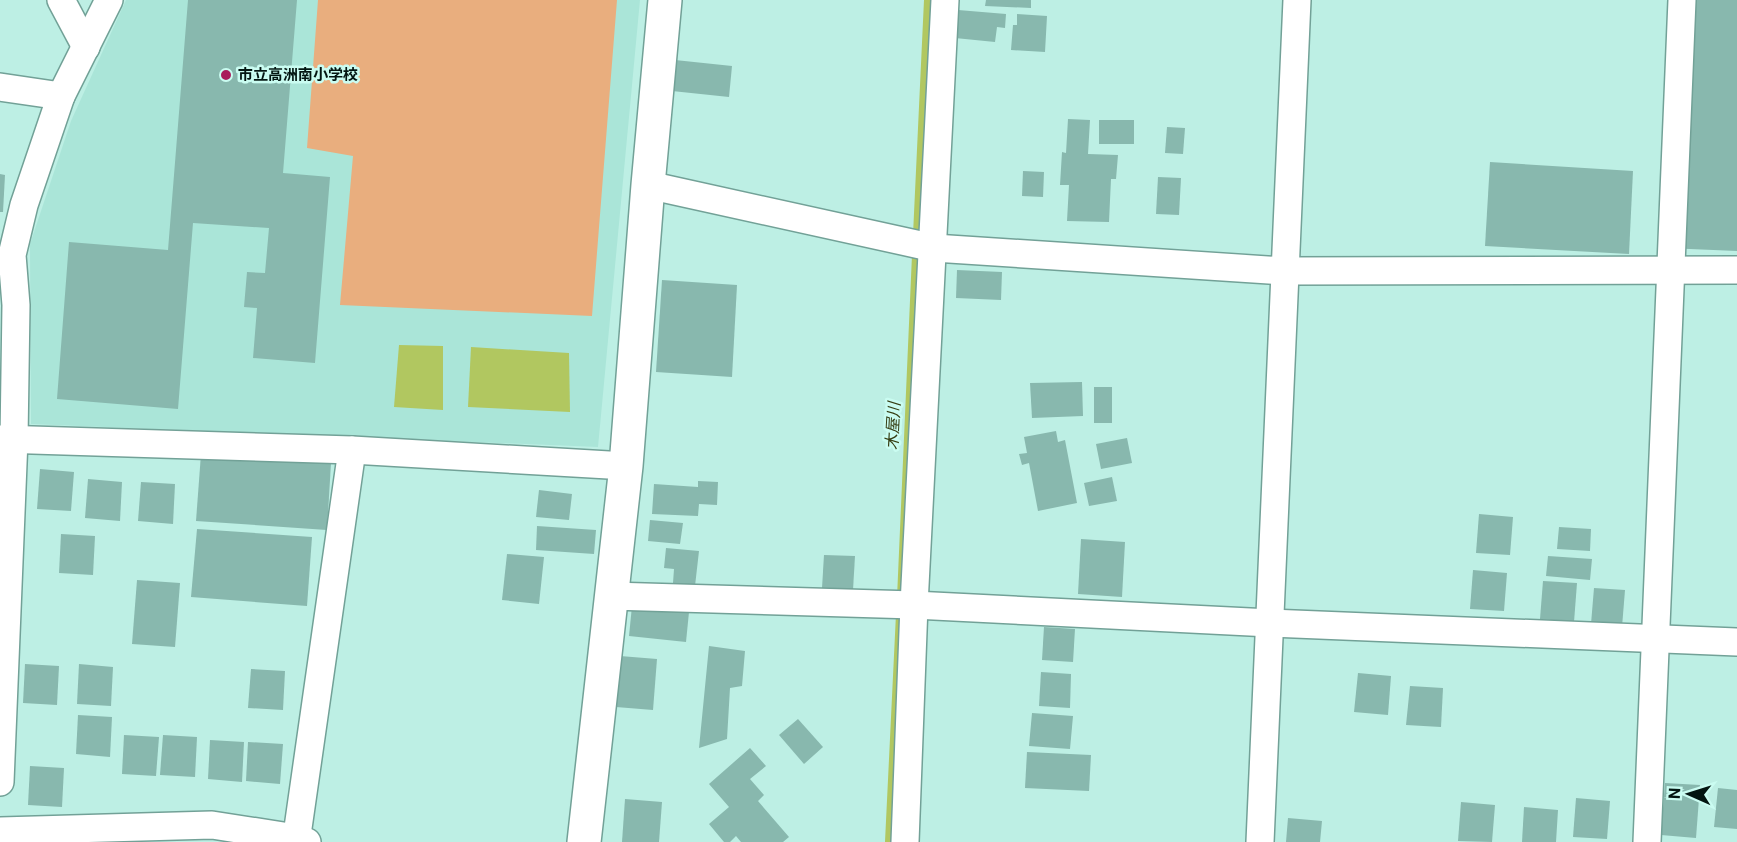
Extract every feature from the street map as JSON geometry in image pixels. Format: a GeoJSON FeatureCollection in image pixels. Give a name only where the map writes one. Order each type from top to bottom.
{"type":"FeatureCollection","features":[{"type":"Feature","properties":{"kind":"street"},"geometry":{"type":"LineString","coordinates":[[61,0],[86,47]]}},
{"type":"Feature","properties":{"kind":"street"},"geometry":{"type":"LineString","coordinates":[[0,782],[7,439],[16,305],[12,255],[24,206],[61,96],[109,0]]}},
{"type":"Feature","properties":{"kind":"street"},"geometry":{"type":"LineString","coordinates":[[584,842],[626,466],[665,0]]}},
{"type":"Feature","properties":{"kind":"street"},"geometry":{"type":"LineString","coordinates":[[905,842],[914,605],[945,0]]}},
{"type":"Feature","properties":{"kind":"street"},"geometry":{"type":"LineString","coordinates":[[1260,842],[1297,0]]}},
{"type":"Feature","properties":{"kind":"street"},"geometry":{"type":"LineString","coordinates":[[1647,842],[1682,0]]}},
{"type":"Feature","properties":{"kind":"street"},"geometry":{"type":"LineString","coordinates":[[0,87],[61,96]]}},
{"type":"Feature","properties":{"kind":"street"},"geometry":{"type":"LineString","coordinates":[[648,186],[934,248],[1284,272],[1737,270]]}},
{"type":"Feature","properties":{"kind":"street"},"geometry":{"type":"LineString","coordinates":[[7,439],[352,450],[626,466]]}},
{"type":"Feature","properties":{"kind":"street"},"geometry":{"type":"LineString","coordinates":[[0,831],[212,825],[300,841],[352,450]]}},
{"type":"Feature","properties":{"kind":"street"},"geometry":{"type":"LineString","coordinates":[[611,596],[914,605],[1270,623],[1737,642]]}},
{"type":"Feature","properties":{"kind":"shaded area"},"geometry":{"type":"Polygon","coordinates":[[[126,0],[640,0],[598,447],[31,424],[30,244],[71,121],[126,0]]]}},
{"type":"Feature","properties":{"kind":"shaded area"},"geometry":{"type":"Polygon","coordinates":[[[318,0],[617,0],[592,316],[340,305],[353,156],[307,148],[318,0]]]}},
{"type":"Feature","properties":{"kind":"shaded area"},"geometry":{"type":"Polygon","coordinates":[[[399,345],[443,346],[443,410],[394,407],[399,345]]]}},
{"type":"Feature","properties":{"kind":"shaded area"},"geometry":{"type":"Polygon","coordinates":[[[471,347],[569,353],[570,412],[468,407],[471,347]]]}},
{"type":"Feature","properties":{"kind":"building"},"geometry":{"type":"Polygon","coordinates":[[[188,0],[297,0],[283,173],[330,177],[315,363],[253,358],[257,308],[244,307],[247,272],[265,273],[269,228],[193,223],[178,409],[57,399],[69,242],[168,250],[188,0]]]}},
{"type":"Feature","properties":{"kind":"building"},"geometry":{"type":"Polygon","coordinates":[[[986,0],[1031,0],[1031,8],[985,6],[986,0]]]}},
{"type":"Feature","properties":{"kind":"building"},"geometry":{"type":"Polygon","coordinates":[[[1679,0],[1737,0],[1737,251],[1666,248],[1679,0]]]}},
{"type":"Feature","properties":{"kind":"building"},"geometry":{"type":"Polygon","coordinates":[[[958,10],[1006,14],[1005,28],[997,27],[995,42],[955,38],[958,10]]]}},
{"type":"Feature","properties":{"kind":"building"},"geometry":{"type":"Polygon","coordinates":[[[1017,14],[1047,16],[1045,52],[1011,50],[1013,25],[1017,25],[1017,14]]]}},
{"type":"Feature","properties":{"kind":"building"},"geometry":{"type":"Polygon","coordinates":[[[675,60],[732,66],[729,97],[672,91],[675,60]]]}},
{"type":"Feature","properties":{"kind":"building"},"geometry":{"type":"Polygon","coordinates":[[[1068,119],[1090,120],[1088,154],[1118,155],[1116,179],[1111,179],[1109,222],[1067,221],[1069,185],[1060,185],[1062,152],[1066,153],[1068,119]]]}},
{"type":"Feature","properties":{"kind":"building"},"geometry":{"type":"Polygon","coordinates":[[[1099,120],[1134,120],[1134,144],[1099,144],[1099,120]]]}},
{"type":"Feature","properties":{"kind":"building"},"geometry":{"type":"Polygon","coordinates":[[[1167,127],[1185,128],[1183,154],[1165,153],[1167,127]]]}},
{"type":"Feature","properties":{"kind":"building"},"geometry":{"type":"Polygon","coordinates":[[[1490,162],[1633,171],[1629,254],[1485,246],[1490,162]]]}},
{"type":"Feature","properties":{"kind":"building"},"geometry":{"type":"Polygon","coordinates":[[[1023,171],[1044,172],[1043,197],[1022,196],[1023,171]]]}},
{"type":"Feature","properties":{"kind":"building"},"geometry":{"type":"Polygon","coordinates":[[[0,174],[5,175],[3,212],[0,212],[0,174]]]}},
{"type":"Feature","properties":{"kind":"building"},"geometry":{"type":"Polygon","coordinates":[[[1158,177],[1181,178],[1179,215],[1156,214],[1158,177]]]}},
{"type":"Feature","properties":{"kind":"building"},"geometry":{"type":"Polygon","coordinates":[[[957,270],[1002,272],[1001,300],[956,298],[957,270]]]}},
{"type":"Feature","properties":{"kind":"building"},"geometry":{"type":"Polygon","coordinates":[[[662,280],[737,285],[732,377],[656,372],[662,280]]]}},
{"type":"Feature","properties":{"kind":"building"},"geometry":{"type":"Polygon","coordinates":[[[1082,382],[1083,416],[1032,418],[1030,383],[1082,382]]]}},
{"type":"Feature","properties":{"kind":"building"},"geometry":{"type":"Polygon","coordinates":[[[1094,387],[1112,387],[1112,423],[1094,423],[1094,387]]]}},
{"type":"Feature","properties":{"kind":"building"},"geometry":{"type":"Polygon","coordinates":[[[1056,431],[1058,442],[1065,440],[1077,503],[1038,511],[1029,463],[1022,465],[1019,454],[1027,453],[1024,437],[1056,431]]]}},
{"type":"Feature","properties":{"kind":"building"},"geometry":{"type":"Polygon","coordinates":[[[1127,438],[1132,463],[1101,469],[1096,444],[1127,438]]]}},
{"type":"Feature","properties":{"kind":"building"},"geometry":{"type":"Polygon","coordinates":[[[201,454],[331,463],[327,530],[196,521],[201,454]]]}},
{"type":"Feature","properties":{"kind":"building"},"geometry":{"type":"Polygon","coordinates":[[[40,469],[74,472],[71,511],[37,509],[40,469]]]}},
{"type":"Feature","properties":{"kind":"building"},"geometry":{"type":"Polygon","coordinates":[[[1112,477],[1117,501],[1089,506],[1084,483],[1112,477]]]}},
{"type":"Feature","properties":{"kind":"building"},"geometry":{"type":"Polygon","coordinates":[[[88,479],[122,482],[120,521],[85,518],[88,479]]]}},
{"type":"Feature","properties":{"kind":"building"},"geometry":{"type":"Polygon","coordinates":[[[698,481],[718,482],[717,505],[699,504],[698,516],[652,514],[654,484],[698,487],[698,481]]]}},
{"type":"Feature","properties":{"kind":"building"},"geometry":{"type":"Polygon","coordinates":[[[141,482],[175,484],[173,524],[138,521],[141,482]]]}},
{"type":"Feature","properties":{"kind":"building"},"geometry":{"type":"Polygon","coordinates":[[[539,490],[572,494],[569,520],[536,517],[539,490]]]}},
{"type":"Feature","properties":{"kind":"building"},"geometry":{"type":"Polygon","coordinates":[[[1479,514],[1513,517],[1510,555],[1476,553],[1479,514]]]}},
{"type":"Feature","properties":{"kind":"building"},"geometry":{"type":"Polygon","coordinates":[[[650,520],[683,523],[680,544],[648,541],[650,520]]]}},
{"type":"Feature","properties":{"kind":"building"},"geometry":{"type":"Polygon","coordinates":[[[537,526],[596,530],[594,554],[536,550],[537,526]]]}},
{"type":"Feature","properties":{"kind":"building"},"geometry":{"type":"Polygon","coordinates":[[[1559,527],[1591,529],[1590,551],[1557,549],[1559,527]]]}},
{"type":"Feature","properties":{"kind":"building"},"geometry":{"type":"Polygon","coordinates":[[[197,529],[312,537],[307,606],[191,597],[197,529]]]}},
{"type":"Feature","properties":{"kind":"building"},"geometry":{"type":"Polygon","coordinates":[[[61,534],[95,536],[93,575],[59,573],[61,534]]]}},
{"type":"Feature","properties":{"kind":"building"},"geometry":{"type":"Polygon","coordinates":[[[1081,539],[1125,542],[1122,597],[1078,594],[1081,539]]]}},
{"type":"Feature","properties":{"kind":"building"},"geometry":{"type":"Polygon","coordinates":[[[666,548],[699,551],[695,586],[673,583],[674,569],[664,568],[666,548]]]}},
{"type":"Feature","properties":{"kind":"building"},"geometry":{"type":"Polygon","coordinates":[[[507,554],[544,557],[539,604],[502,600],[507,554]]]}},
{"type":"Feature","properties":{"kind":"building"},"geometry":{"type":"Polygon","coordinates":[[[824,555],[855,556],[853,590],[822,588],[824,555]]]}},
{"type":"Feature","properties":{"kind":"building"},"geometry":{"type":"Polygon","coordinates":[[[1548,556],[1592,559],[1590,580],[1546,576],[1548,556]]]}},
{"type":"Feature","properties":{"kind":"building"},"geometry":{"type":"Polygon","coordinates":[[[1473,570],[1507,573],[1504,611],[1470,609],[1473,570]]]}},
{"type":"Feature","properties":{"kind":"building"},"geometry":{"type":"Polygon","coordinates":[[[137,580],[180,583],[175,647],[132,644],[137,580]]]}},
{"type":"Feature","properties":{"kind":"building"},"geometry":{"type":"Polygon","coordinates":[[[1543,581],[1577,583],[1574,622],[1540,619],[1543,581]]]}},
{"type":"Feature","properties":{"kind":"building"},"geometry":{"type":"Polygon","coordinates":[[[1594,588],[1625,590],[1622,627],[1591,624],[1594,588]]]}},
{"type":"Feature","properties":{"kind":"building"},"geometry":{"type":"Polygon","coordinates":[[[632,606],[689,612],[686,642],[629,636],[632,606]]]}},
{"type":"Feature","properties":{"kind":"building"},"geometry":{"type":"Polygon","coordinates":[[[1044,627],[1075,629],[1073,662],[1042,660],[1044,627]]]}},
{"type":"Feature","properties":{"kind":"building"},"geometry":{"type":"Polygon","coordinates":[[[709,646],[745,651],[742,686],[730,688],[727,739],[699,748],[709,646]]]}},
{"type":"Feature","properties":{"kind":"building"},"geometry":{"type":"Polygon","coordinates":[[[620,656],[657,659],[653,710],[616,707],[620,656]]]}},
{"type":"Feature","properties":{"kind":"building"},"geometry":{"type":"Polygon","coordinates":[[[25,664],[59,666],[57,705],[23,703],[25,664]]]}},
{"type":"Feature","properties":{"kind":"building"},"geometry":{"type":"Polygon","coordinates":[[[79,664],[113,667],[111,706],[77,704],[79,664]]]}},
{"type":"Feature","properties":{"kind":"building"},"geometry":{"type":"Polygon","coordinates":[[[251,669],[285,671],[283,710],[248,708],[251,669]]]}},
{"type":"Feature","properties":{"kind":"building"},"geometry":{"type":"Polygon","coordinates":[[[1041,672],[1071,674],[1070,708],[1039,706],[1041,672]]]}},
{"type":"Feature","properties":{"kind":"building"},"geometry":{"type":"Polygon","coordinates":[[[1358,673],[1391,676],[1388,715],[1354,712],[1358,673]]]}},
{"type":"Feature","properties":{"kind":"building"},"geometry":{"type":"Polygon","coordinates":[[[1410,686],[1443,688],[1441,727],[1406,725],[1410,686]]]}},
{"type":"Feature","properties":{"kind":"building"},"geometry":{"type":"Polygon","coordinates":[[[1032,713],[1073,716],[1070,749],[1029,746],[1032,713]]]}},
{"type":"Feature","properties":{"kind":"building"},"geometry":{"type":"Polygon","coordinates":[[[78,715],[112,717],[110,757],[76,754],[78,715]]]}},
{"type":"Feature","properties":{"kind":"building"},"geometry":{"type":"Polygon","coordinates":[[[798,719],[823,747],[804,764],[779,735],[798,719]]]}},
{"type":"Feature","properties":{"kind":"building"},"geometry":{"type":"Polygon","coordinates":[[[124,735],[159,737],[156,776],[122,774],[124,735]]]}},
{"type":"Feature","properties":{"kind":"building"},"geometry":{"type":"Polygon","coordinates":[[[163,735],[197,737],[195,777],[160,775],[163,735]]]}},
{"type":"Feature","properties":{"kind":"building"},"geometry":{"type":"Polygon","coordinates":[[[210,740],[244,742],[242,782],[208,779],[210,740]]]}},
{"type":"Feature","properties":{"kind":"building"},"geometry":{"type":"Polygon","coordinates":[[[248,742],[283,744],[280,784],[246,781],[248,742]]]}},
{"type":"Feature","properties":{"kind":"building"},"geometry":{"type":"Polygon","coordinates":[[[750,748],[766,766],[750,779],[764,795],[758,801],[789,837],[783,842],[741,842],[736,836],[730,842],[724,842],[709,824],[729,807],[709,784],[750,748]]]}},
{"type":"Feature","properties":{"kind":"building"},"geometry":{"type":"Polygon","coordinates":[[[1027,752],[1091,755],[1089,791],[1025,788],[1027,752]]]}},
{"type":"Feature","properties":{"kind":"building"},"geometry":{"type":"Polygon","coordinates":[[[30,766],[64,768],[62,807],[28,805],[30,766]]]}},
{"type":"Feature","properties":{"kind":"building"},"geometry":{"type":"Polygon","coordinates":[[[1665,783],[1700,785],[1696,838],[1661,835],[1665,783]]]}},
{"type":"Feature","properties":{"kind":"building"},"geometry":{"type":"Polygon","coordinates":[[[1718,788],[1737,790],[1737,829],[1714,827],[1718,788]]]}},
{"type":"Feature","properties":{"kind":"building"},"geometry":{"type":"Polygon","coordinates":[[[1576,798],[1610,801],[1607,839],[1573,837],[1576,798]]]}},
{"type":"Feature","properties":{"kind":"building"},"geometry":{"type":"Polygon","coordinates":[[[625,799],[662,802],[659,842],[622,842],[625,799]]]}},
{"type":"Feature","properties":{"kind":"building"},"geometry":{"type":"Polygon","coordinates":[[[1461,802],[1495,805],[1492,842],[1458,841],[1461,802]]]}},
{"type":"Feature","properties":{"kind":"building"},"geometry":{"type":"Polygon","coordinates":[[[1524,807],[1558,810],[1556,842],[1522,842],[1524,807]]]}},
{"type":"Feature","properties":{"kind":"building"},"geometry":{"type":"Polygon","coordinates":[[[1288,818],[1322,821],[1320,842],[1286,842],[1288,818]]]}},
{"type":"Feature","properties":{"kind":"waterway","name":"木屋川"},"geometry":{"type":"LineString","coordinates":[[917,235],[928,0]]}},
{"type":"Feature","properties":{"kind":"waterway","name":"木屋川"},"geometry":{"type":"LineString","coordinates":[[901,598],[916,255]]}},
{"type":"Feature","properties":{"kind":"waterway","name":"木屋川"},"geometry":{"type":"LineString","coordinates":[[889,842],[900,614]]}},
{"type":"Feature","properties":{"kind":"place","name":"市立高洲南小学校"},"geometry":{"type":"Point","coordinates":[226,75]}}]}
